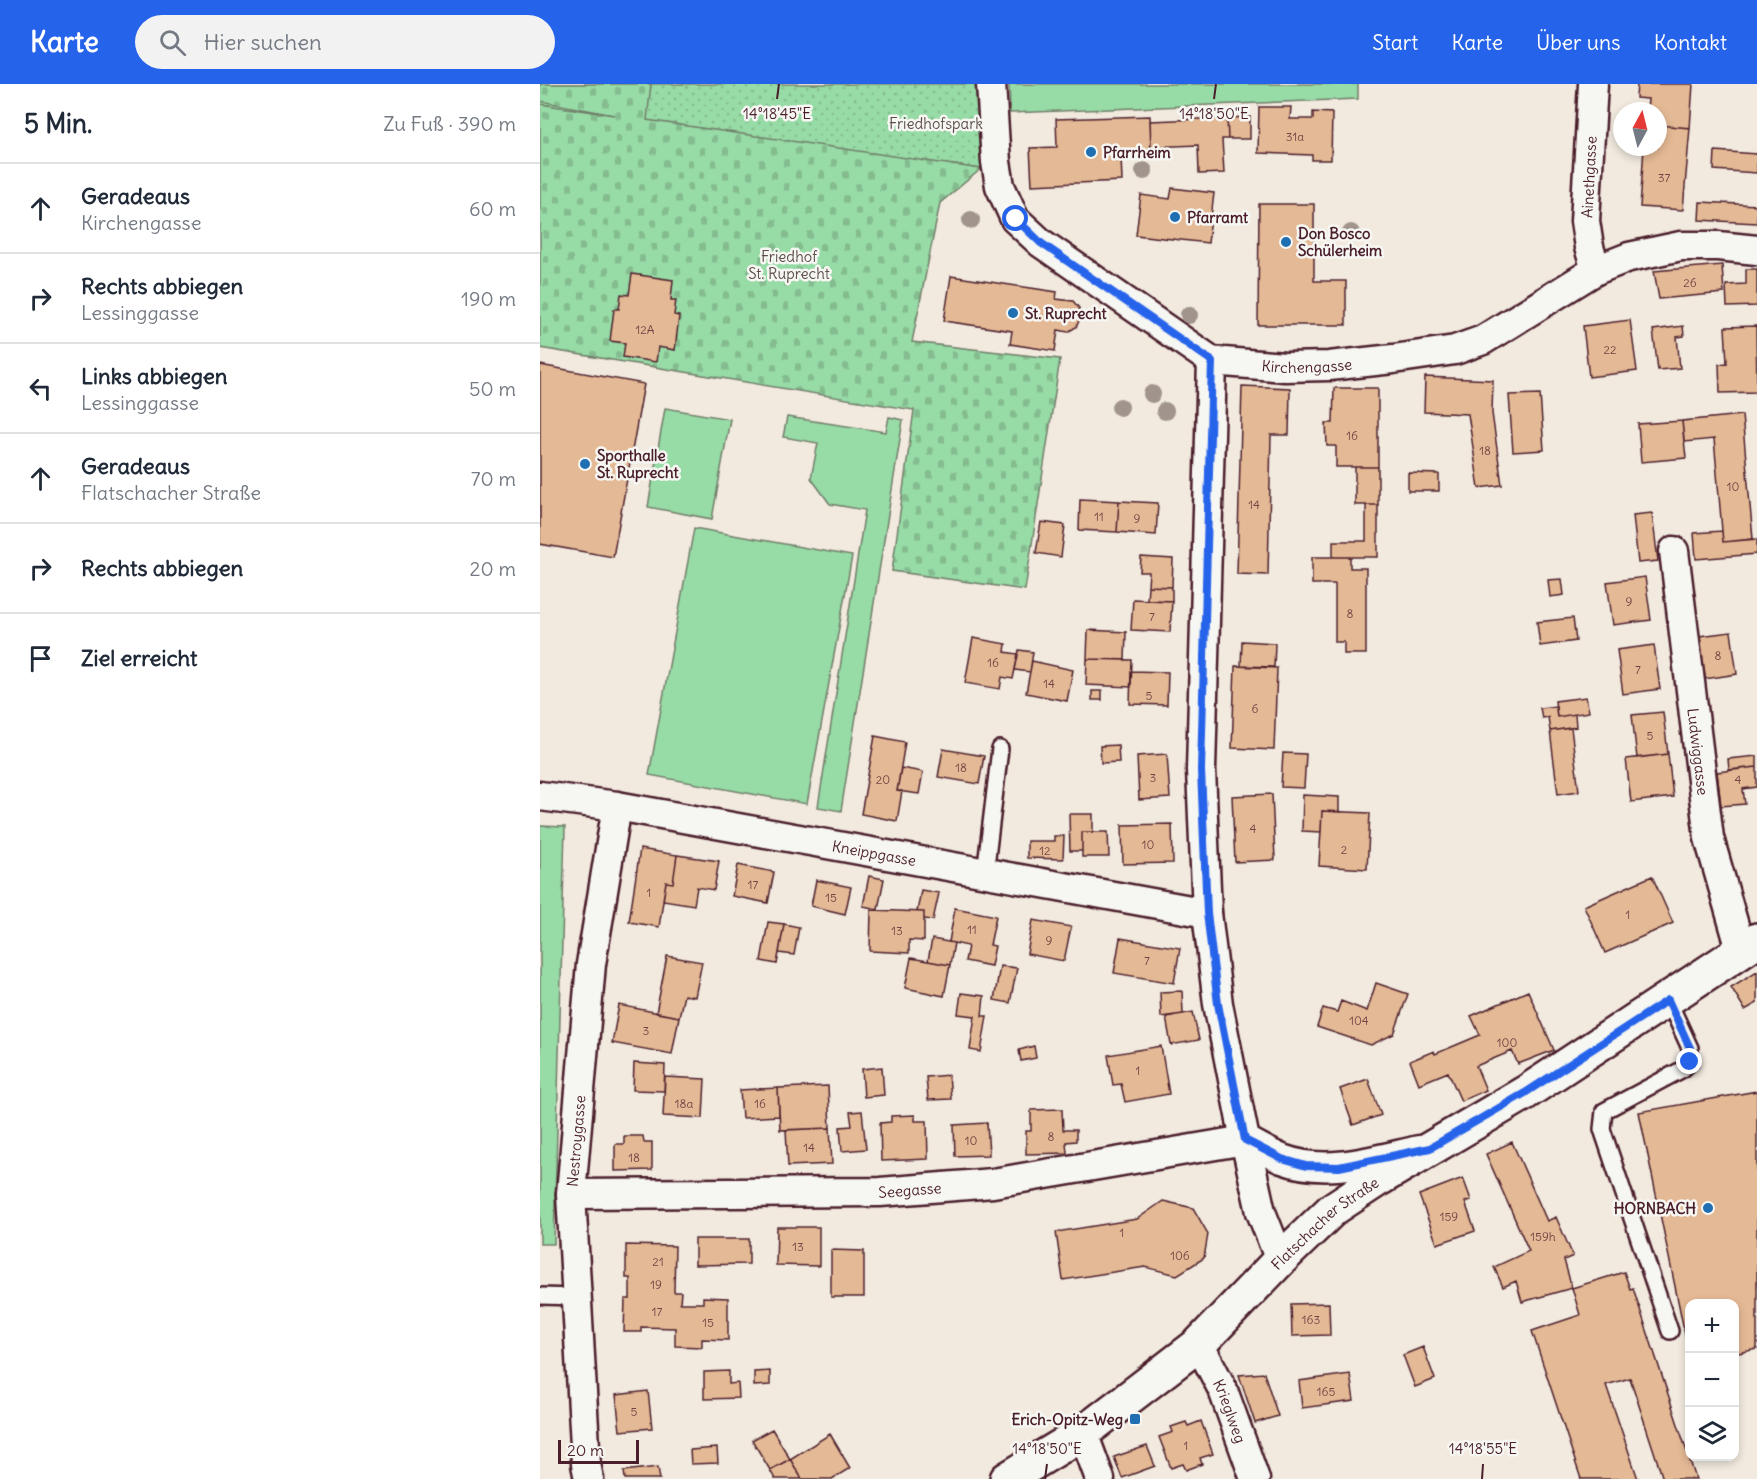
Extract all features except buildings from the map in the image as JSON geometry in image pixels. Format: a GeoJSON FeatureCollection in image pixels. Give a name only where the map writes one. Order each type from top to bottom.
{"type":"FeatureCollection","features":[{"type":"Feature","properties":{"kind":"street","name":"Kirchengasse"},"geometry":{"type":"LineString","coordinates":[[991,84],[997,170],[1000,186],[1016,219],[1041,243],[1212,361],[1285,367],[1329,366],[1455,350],[1483,340],[1596,270],[1629,257],[1682,246],[1757,249]]}},
{"type":"Feature","properties":{"kind":"street","name":"Ainethgasse"},"geometry":{"type":"LineString","coordinates":[[1593,84],[1586,221],[1589,247],[1596,270]]}},
{"type":"Feature","properties":{"kind":"street"},"geometry":{"type":"LineString","coordinates":[[1212,361],[1201,770],[1207,913],[1218,1004],[1245,1140],[1261,1212],[1280,1260]]}},
{"type":"Feature","properties":{"kind":"street","name":"Ludwiggasse"},"geometry":{"type":"LineString","coordinates":[[1674,551],[1709,838],[1749,945]]}},
{"type":"Feature","properties":{"kind":"street","name":"Kneippgasse"},"geometry":{"type":"LineString","coordinates":[[540,796],[616,806],[1207,913]]}},
{"type":"Feature","properties":{"kind":"street","name":"Nestroygasse"},"geometry":{"type":"LineString","coordinates":[[589,1479],[586,1464],[571,1194],[591,964],[616,806]]}},
{"type":"Feature","properties":{"kind":"street","name":"Flatschacher Straße"},"geometry":{"type":"LineString","coordinates":[[1007,1479],[1083,1433],[1199,1344],[1333,1209],[1377,1180],[1525,1093],[1749,945]]}},
{"type":"Feature","properties":{"kind":"street"},"geometry":{"type":"LineString","coordinates":[[1245,1140],[1282,1159],[1306,1166],[1339,1167],[1430,1148]]}},
{"type":"Feature","properties":{"kind":"street","name":"Seegasse"},"geometry":{"type":"LineString","coordinates":[[571,1194],[880,1192],[993,1183],[1245,1140]]}},
{"type":"Feature","properties":{"kind":"street","name":"Krieglweg"},"geometry":{"type":"LineString","coordinates":[[1199,1344],[1223,1390],[1255,1479]]}},
{"type":"Feature","properties":{"kind":"street"},"geometry":{"type":"LineString","coordinates":[[1083,1433],[1100,1479]]}},
{"type":"Feature","properties":{"kind":"lane"},"geometry":{"type":"LineString","coordinates":[[985,874],[1000,749]]}},
{"type":"Feature","properties":{"kind":"lane"},"geometry":{"type":"LineString","coordinates":[[1668,1000],[1690,1048],[1690,1062],[1683,1069],[1604,1111],[1602,1129],[1670,1331]]}},
{"type":"Feature","properties":{"kind":"lane"},"geometry":{"type":"LineString","coordinates":[[540,1296],[577,1296]]}},
{"type":"Feature","properties":{"kind":"green space","name":"Friedhofspark"},"geometry":{"type":"Polygon","coordinates":[[[540,84],[978,84],[981,169],[751,138],[540,104],[540,84]]]}},
{"type":"Feature","properties":{"kind":"green space","name":"Friedhof St. Ruprecht"},"geometry":{"type":"Polygon","coordinates":[[[540,84],[651,84],[647,120],[981,169],[940,203],[912,342],[1060,359],[1025,590],[892,571],[914,410],[540,348],[540,104],[614,115],[540,101],[540,84]]]}},
{"type":"Feature","properties":{"kind":"green space"},"geometry":{"type":"Polygon","coordinates":[[[1009,84],[1358,84],[1358,99],[1010,113],[1009,84]]]}},
{"type":"Feature","properties":{"kind":"green space"},"geometry":{"type":"Polygon","coordinates":[[[665,408],[730,419],[712,519],[648,507],[665,408]]]}},
{"type":"Feature","properties":{"kind":"green space"},"geometry":{"type":"Polygon","coordinates":[[[787,417],[886,432],[889,417],[903,420],[841,811],[818,807],[865,510],[830,504],[811,478],[818,443],[783,437],[787,417]]]}},
{"type":"Feature","properties":{"kind":"green space"},"geometry":{"type":"Polygon","coordinates":[[[694,528],[852,556],[807,804],[649,775],[694,528]]]}},
{"type":"Feature","properties":{"kind":"green space"},"geometry":{"type":"Polygon","coordinates":[[[540,826],[565,827],[554,1244],[540,1244],[540,826]]]}},
{"type":"Feature","properties":{"kind":"place","name":"Pfarrheim"},"geometry":{"type":"Point","coordinates":[1091,152]}},
{"type":"Feature","properties":{"kind":"place","name":"Pfarramt"},"geometry":{"type":"Point","coordinates":[1175,217]}},
{"type":"Feature","properties":{"kind":"place","name":"Don Bosco Schülerheim"},"geometry":{"type":"Point","coordinates":[1286,242]}},
{"type":"Feature","properties":{"kind":"place","name":"St. Ruprecht"},"geometry":{"type":"Point","coordinates":[1013,313]}},
{"type":"Feature","properties":{"kind":"place","name":"Sporthalle St. Ruprecht"},"geometry":{"type":"Point","coordinates":[585,464]}},
{"type":"Feature","properties":{"kind":"place","name":"HORNBACH"},"geometry":{"type":"Point","coordinates":[1708,1208]}},
{"type":"Feature","properties":{"kind":"place","name":"Erich-Opitz-Weg"},"geometry":{"type":"Point","coordinates":[1135,1419]}},
{"type":"Feature","properties":{"kind":"route"},"geometry":{"type":"LineString","coordinates":[[1016,219],[1041,243],[1212,361],[1201,770],[1207,913],[1218,1004],[1245,1140],[1282,1159],[1306,1166],[1339,1167],[1430,1148],[1525,1093],[1668,1000],[1690,1048],[1690,1062]]}}]}
